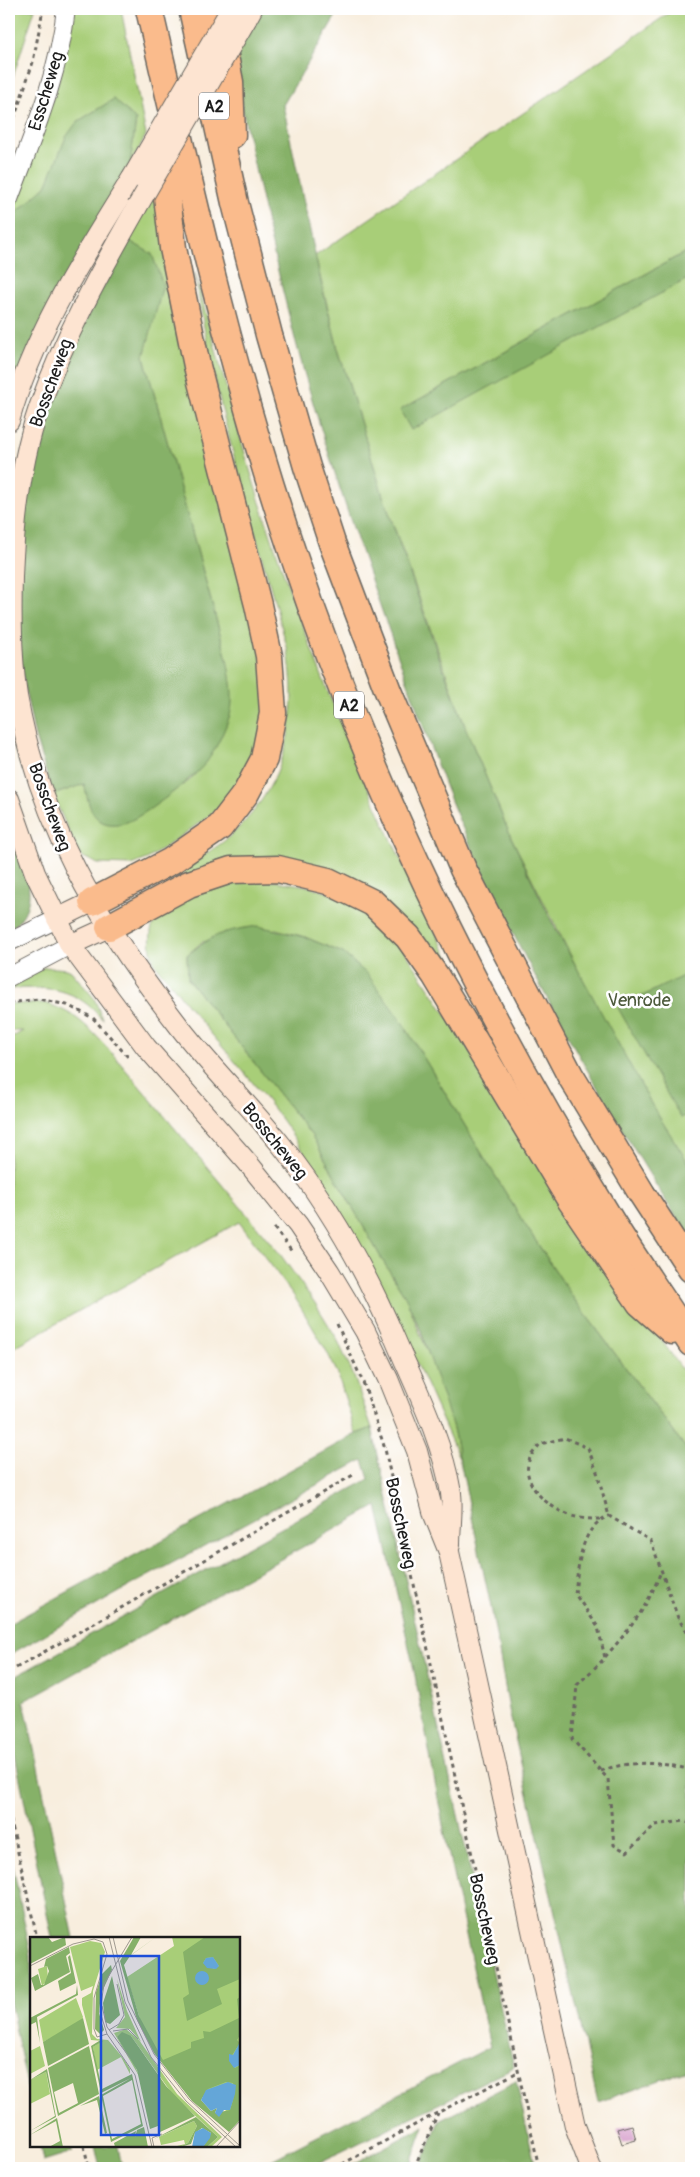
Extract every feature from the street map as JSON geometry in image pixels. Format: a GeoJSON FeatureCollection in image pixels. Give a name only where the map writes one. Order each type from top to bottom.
{"type":"FeatureCollection","features":[{"type":"Feature","properties":{"kind":"highway","name":"A2"},"geometry":{"type":"LineString","coordinates":[[92,902],[171,861],[220,827],[246,793],[264,759],[273,713],[269,656],[258,605],[197,366],[172,248],[147,9]]}},
{"type":"Feature","properties":{"kind":"highway","name":"A2"},"geometry":{"type":"LineString","coordinates":[[147,9],[229,345],[267,476],[293,556],[350,708],[430,893],[484,997],[540,1101],[612,1223],[691,1343]]}},
{"type":"Feature","properties":{"kind":"highway","name":"A2"},"geometry":{"type":"LineString","coordinates":[[192,9],[235,203],[277,364],[307,468],[332,543],[388,691],[463,869],[570,1075],[642,1194],[691,1269]]}},
{"type":"Feature","properties":{"kind":"highway","name":"A2"},"geometry":{"type":"LineString","coordinates":[[216,9],[230,82],[235,203]]}},
{"type":"Feature","properties":{"kind":"highway"},"geometry":{"type":"LineString","coordinates":[[108,927],[189,884],[231,870],[278,869],[328,881],[373,903],[408,937],[435,975],[570,1201],[640,1303],[691,1348]]}},
{"type":"Feature","properties":{"kind":"main road","name":"Bosscheweg"},"geometry":{"type":"LineString","coordinates":[[243,12],[90,290],[66,342],[39,409],[22,475],[13,537],[10,622],[17,694],[29,751],[45,802],[69,859],[92,902],[140,975],[178,1026],[282,1146],[319,1198],[381,1305],[440,1446],[451,1495],[449,1552]]}},
{"type":"Feature","properties":{"kind":"main road","name":"Bosscheweg"},"geometry":{"type":"LineString","coordinates":[[9,421],[40,335],[69,280],[132,178],[243,12]]}},
{"type":"Feature","properties":{"kind":"main road","name":"Bosscheweg"},"geometry":{"type":"LineString","coordinates":[[9,799],[35,873],[70,945],[146,1047],[248,1163],[298,1226],[329,1271],[365,1331],[388,1379],[417,1451],[434,1515],[449,1552],[575,2126],[591,2168]]}},
{"type":"Feature","properties":{"kind":"main road"},"geometry":{"type":"LineString","coordinates":[[57,919],[92,902]]}},
{"type":"Feature","properties":{"kind":"main road"},"geometry":{"type":"LineString","coordinates":[[70,945],[108,927]]}},
{"type":"Feature","properties":{"kind":"main road","name":"Bosscheweg"},"geometry":{"type":"LineString","coordinates":[[575,2126],[576,2168]]}},
{"type":"Feature","properties":{"kind":"street","name":"Esscheweg"},"geometry":{"type":"LineString","coordinates":[[9,199],[35,132],[59,53],[66,9]]}},
{"type":"Feature","properties":{"kind":"street"},"geometry":{"type":"LineString","coordinates":[[9,942],[57,919]]}},
{"type":"Feature","properties":{"kind":"street"},"geometry":{"type":"LineString","coordinates":[[9,976],[70,945]]}},
{"type":"Feature","properties":{"kind":"path","name":"Esscheweg"},"geometry":{"type":"LineString","coordinates":[[9,134],[33,62],[44,9]]}},
{"type":"Feature","properties":{"kind":"path"},"geometry":{"type":"LineString","coordinates":[[9,1003],[39,999],[67,1005],[94,1018],[133,1062]]}},
{"type":"Feature","properties":{"kind":"path"},"geometry":{"type":"LineString","coordinates":[[269,1220],[297,1260]]}},
{"type":"Feature","properties":{"kind":"path","name":"Bosscheweg"},"geometry":{"type":"LineString","coordinates":[[334,1317],[365,1387],[385,1449],[539,2168]]}},
{"type":"Feature","properties":{"kind":"path"},"geometry":{"type":"LineString","coordinates":[[609,1516],[600,1519],[575,1517],[551,1506],[536,1492],[528,1478],[530,1458],[540,1444],[565,1438],[588,1448],[597,1472],[609,1516],[651,1541],[678,1618],[691,1639]]}},
{"type":"Feature","properties":{"kind":"path"},"geometry":{"type":"LineString","coordinates":[[9,1672],[356,1474]]}},
{"type":"Feature","properties":{"kind":"path"},"geometry":{"type":"LineString","coordinates":[[600,1519],[581,1548],[575,1594],[598,1627],[604,1658]]}},
{"type":"Feature","properties":{"kind":"path"},"geometry":{"type":"LineString","coordinates":[[662,1570],[653,1593],[638,1620],[577,1685],[572,1739],[608,1779],[614,1845],[626,1852],[655,1824],[684,1820],[691,1824]]}},
{"type":"Feature","properties":{"kind":"path"},"geometry":{"type":"LineString","coordinates":[[601,1771],[630,1765],[668,1764],[691,1770]]}},
{"type":"Feature","properties":{"kind":"path"},"geometry":{"type":"LineString","coordinates":[[9,1812],[37,1937]]}},
{"type":"Feature","properties":{"kind":"path"},"geometry":{"type":"LineString","coordinates":[[335,2168],[518,2072]]}},
{"type":"Feature","properties":{"kind":"path"},"geometry":{"type":"LineString","coordinates":[[416,2168],[418,2158],[439,2112]]}},
{"type":"Feature","properties":{"kind":"path"},"geometry":{"type":"LineString","coordinates":[[84,2147],[89,2168]]}},
{"type":"Feature","properties":{"kind":"green space"},"geometry":{"type":"Polygon","coordinates":[[[9,9],[35,9],[9,89],[9,9]]]}},
{"type":"Feature","properties":{"kind":"green space"},"geometry":{"type":"Polygon","coordinates":[[[73,9],[121,9],[146,135],[130,165],[136,120],[114,99],[77,122],[46,186],[9,219],[58,83],[73,9]]]}},
{"type":"Feature","properties":{"kind":"green space"},"geometry":{"type":"Polygon","coordinates":[[[261,9],[340,9],[283,105],[323,291],[338,349],[383,496],[438,654],[466,729],[510,835],[553,924],[653,1107],[691,1167],[691,1241],[567,1035],[484,875],[443,781],[375,591],[326,445],[293,333],[265,216],[232,59],[261,9]]]}},
{"type":"Feature","properties":{"kind":"green space","name":"Venrode"},"geometry":{"type":"Polygon","coordinates":[[[675,9],[691,9],[691,249],[400,410],[691,277],[691,1178],[563,977],[578,970],[510,835],[466,729],[383,496],[338,349],[315,256],[675,9]]]}},
{"type":"Feature","properties":{"kind":"green space"},"geometry":{"type":"Polygon","coordinates":[[[114,99],[136,120],[130,165],[9,399],[9,219],[46,186],[66,137],[77,122],[114,99]]]}},
{"type":"Feature","properties":{"kind":"green space"},"geometry":{"type":"Polygon","coordinates":[[[157,187],[266,645],[269,725],[231,796],[212,814],[147,859],[132,865],[98,864],[79,855],[53,795],[84,784],[93,812],[145,811],[190,780],[206,762],[227,659],[144,357],[128,240],[157,187]]]}},
{"type":"Feature","properties":{"kind":"green space"},"geometry":{"type":"Polygon","coordinates":[[[128,240],[152,254],[163,285],[144,357],[227,659],[232,687],[232,701],[230,715],[220,740],[210,758],[200,770],[146,812],[127,822],[112,824],[104,823],[92,812],[84,784],[53,795],[35,737],[24,684],[20,647],[20,534],[41,426],[60,369],[128,240]]]}},
{"type":"Feature","properties":{"kind":"green space"},"geometry":{"type":"Polygon","coordinates":[[[691,249],[691,277],[411,430],[400,410],[691,249]]]}},
{"type":"Feature","properties":{"kind":"green space"},"geometry":{"type":"Polygon","coordinates":[[[195,273],[259,501],[315,657],[347,739],[383,820],[490,1043],[353,882],[181,875],[198,859],[231,835],[250,816],[265,795],[277,773],[285,749],[290,725],[292,699],[287,647],[223,415],[212,368],[195,273]]]}},
{"type":"Feature","properties":{"kind":"green space"},"geometry":{"type":"Polygon","coordinates":[[[9,831],[25,870],[29,896],[27,908],[20,919],[9,930],[9,831]]]}},
{"type":"Feature","properties":{"kind":"green space"},"geometry":{"type":"Polygon","coordinates":[[[265,880],[311,887],[336,896],[363,912],[397,939],[616,1276],[691,1382],[691,1455],[574,1299],[522,1220],[404,1025],[343,953],[305,937],[276,929],[202,942],[187,955],[188,979],[312,1136],[405,1296],[439,1380],[461,1463],[419,1367],[373,1272],[322,1180],[262,1094],[154,962],[150,946],[151,932],[154,923],[160,915],[181,901],[215,887],[245,881],[265,880]]]}},
{"type":"Feature","properties":{"kind":"green space"},"geometry":{"type":"Polygon","coordinates":[[[258,926],[305,937],[343,953],[368,975],[404,1025],[522,1220],[574,1299],[691,1455],[691,2069],[598,2102],[510,1715],[492,1612],[453,1428],[421,1331],[405,1296],[312,1136],[188,979],[187,955],[220,934],[258,926]]]}},
{"type":"Feature","properties":{"kind":"green space"},"geometry":{"type":"Polygon","coordinates":[[[45,967],[71,971],[94,998],[103,1020],[82,1001],[60,991],[37,988],[9,989],[9,983],[45,967]]]}},
{"type":"Feature","properties":{"kind":"green space","name":"Venrode"},"geometry":{"type":"Polygon","coordinates":[[[691,972],[691,1004],[687,1007],[691,1015],[691,1113],[681,1118],[618,1008],[691,972]]]}},
{"type":"Feature","properties":{"kind":"green space"},"geometry":{"type":"Polygon","coordinates":[[[45,1003],[78,1019],[105,1045],[280,1254],[315,1303],[336,1337],[353,1374],[372,1428],[356,1434],[337,1372],[326,1350],[294,1296],[239,1222],[9,1350],[9,1039],[23,1031],[9,1031],[9,1004],[45,1003]]]}},
{"type":"Feature","properties":{"kind":"green space"},"geometry":{"type":"Polygon","coordinates":[[[372,1428],[514,2067],[308,2168],[256,2168],[490,2047],[447,1846],[413,1665],[377,1506],[24,1701],[74,1937],[52,1937],[9,1725],[9,1680],[369,1479],[363,1460],[139,1581],[9,1655],[9,1624],[356,1434],[372,1428]]]}},
{"type":"Feature","properties":{"kind":"green space"},"geometry":{"type":"Polygon","coordinates":[[[9,1846],[30,1950],[30,2100],[9,1997],[9,1846]]]}},
{"type":"Feature","properties":{"kind":"green space"},"geometry":{"type":"Polygon","coordinates":[[[516,2081],[536,2168],[422,2168],[439,2121],[516,2081]]]}},
{"type":"Feature","properties":{"kind":"green space"},"geometry":{"type":"Polygon","coordinates":[[[424,2126],[411,2168],[346,2168],[424,2126]]]}},
{"type":"Feature","properties":{"kind":"green space"},"geometry":{"type":"Polygon","coordinates":[[[40,2147],[71,2147],[72,2152],[43,2161],[40,2147]]]}},
{"type":"Feature","properties":{"kind":"green space"},"geometry":{"type":"Polygon","coordinates":[[[95,2147],[118,2147],[122,2168],[100,2168],[95,2147]]]}},
{"type":"Feature","properties":{"kind":"building"},"geometry":{"type":"Polygon","coordinates":[[[632,2125],[636,2140],[622,2144],[617,2129],[632,2125]]]}}]}
